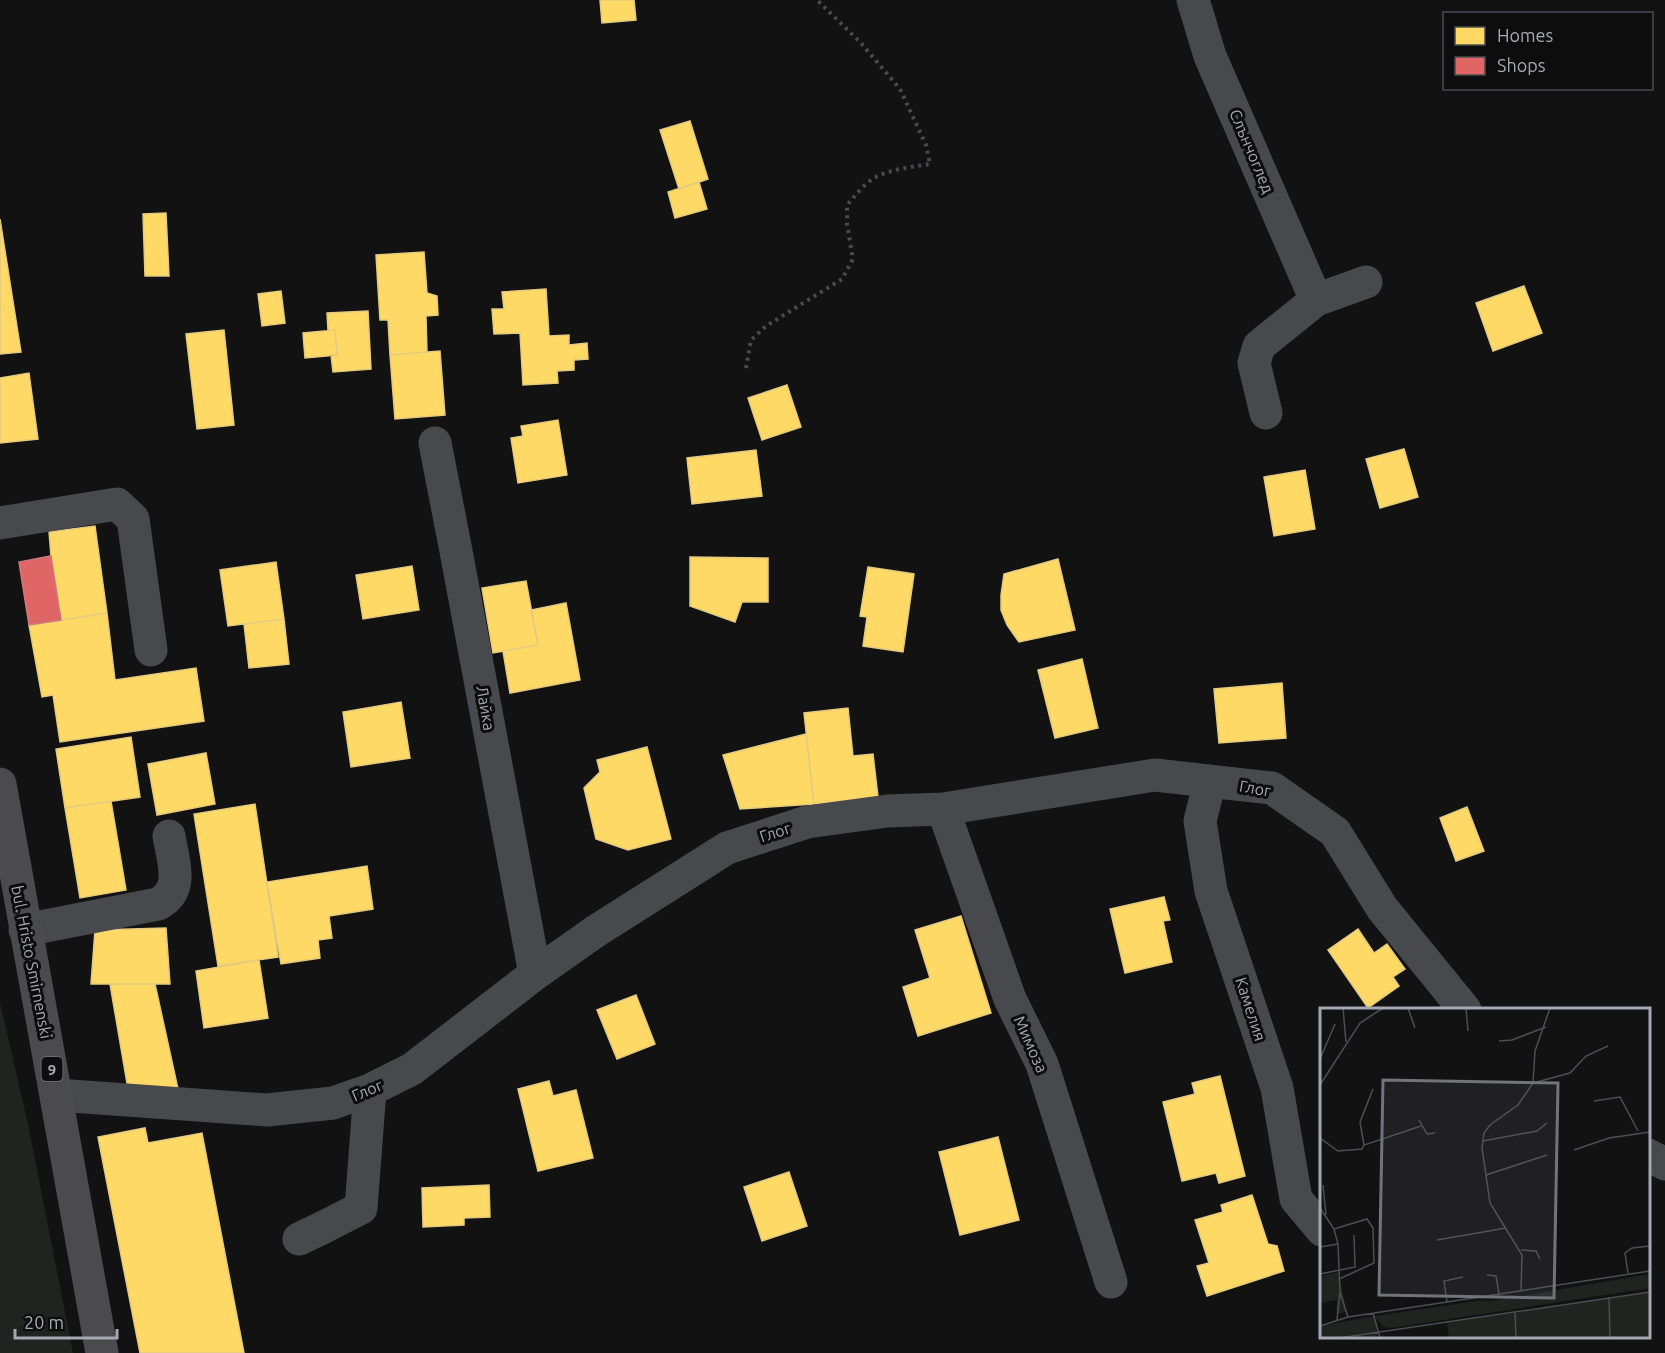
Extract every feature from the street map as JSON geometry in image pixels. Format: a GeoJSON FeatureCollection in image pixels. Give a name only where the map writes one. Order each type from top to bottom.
{"type":"FeatureCollection","features":[{"type":"Feature","properties":{"kind":"main road","name":"bul. Hristo Smirnenski"},"geometry":{"type":"LineString","coordinates":[[0,784],[102,1353]]}},
{"type":"Feature","properties":{"kind":"street","name":"Слънчоглед"},"geometry":{"type":"LineString","coordinates":[[1193,0],[1210,56],[1316,300]]}},
{"type":"Feature","properties":{"kind":"street"},"geometry":{"type":"LineString","coordinates":[[1266,413],[1254,363],[1259,346],[1316,300],[1366,282]]}},
{"type":"Feature","properties":{"kind":"street","name":"Лайка"},"geometry":{"type":"LineString","coordinates":[[435,443],[535,974]]}},
{"type":"Feature","properties":{"kind":"street"},"geometry":{"type":"LineString","coordinates":[[0,523],[117,504],[133,519],[151,650]]}},
{"type":"Feature","properties":{"kind":"street","name":"Глог"},"geometry":{"type":"LineString","coordinates":[[57,1095],[267,1110],[333,1103],[370,1090],[412,1069],[535,974],[596,931],[727,848],[807,822],[888,812],[943,809],[1155,775],[1272,788],[1335,832],[1382,908],[1463,1008]]}},
{"type":"Feature","properties":{"kind":"street","name":"Камелия"},"geometry":{"type":"LineString","coordinates":[[1210,781],[1200,820],[1211,891],[1277,1088],[1296,1199],[1320,1228]]}},
{"type":"Feature","properties":{"kind":"street","name":"Мимоза"},"geometry":{"type":"LineString","coordinates":[[943,809],[1010,999],[1042,1064],[1111,1282]]}},
{"type":"Feature","properties":{"kind":"street"},"geometry":{"type":"LineString","coordinates":[[26,930],[165,901],[171,895],[176,879],[169,836]]}},
{"type":"Feature","properties":{"kind":"street"},"geometry":{"type":"LineString","coordinates":[[299,1239],[361,1208],[370,1090]]}},
{"type":"Feature","properties":{"kind":"path"},"geometry":{"type":"LineString","coordinates":[[746,368],[750,340],[766,326],[842,279],[852,259],[847,205],[853,198],[865,185],[876,178],[930,164],[926,145],[900,90],[861,43],[818,0]]}},
{"type":"Feature","properties":{"kind":"shaded area"},"geometry":{"type":"Polygon","coordinates":[[[0,1003],[28,1124],[73,1353],[0,1353],[0,1003]]]}},
{"type":"Feature","properties":{"kind":"building: Homes"},"geometry":{"type":"Polygon","coordinates":[[[600,0],[634,0],[636,20],[602,23],[600,0]]]}},
{"type":"Feature","properties":{"kind":"building: Homes"},"geometry":{"type":"Polygon","coordinates":[[[690,121],[708,179],[679,189],[660,130],[690,121]]]}},
{"type":"Feature","properties":{"kind":"building: Homes"},"geometry":{"type":"Polygon","coordinates":[[[699,182],[707,209],[675,218],[668,192],[699,182]]]}},
{"type":"Feature","properties":{"kind":"building: Homes"},"geometry":{"type":"Polygon","coordinates":[[[166,213],[169,276],[145,276],[143,214],[166,213]]]}},
{"type":"Feature","properties":{"kind":"building: Homes"},"geometry":{"type":"Polygon","coordinates":[[[0,219],[21,352],[0,354],[0,219]]]}},
{"type":"Feature","properties":{"kind":"building: Homes"},"geometry":{"type":"Polygon","coordinates":[[[424,252],[427,293],[437,296],[438,315],[426,316],[427,352],[390,355],[388,320],[380,320],[376,255],[424,252]]]}},
{"type":"Feature","properties":{"kind":"building: Homes"},"geometry":{"type":"Polygon","coordinates":[[[1524,286],[1542,333],[1493,351],[1476,303],[1524,286]]]}},
{"type":"Feature","properties":{"kind":"building: Homes"},"geometry":{"type":"Polygon","coordinates":[[[546,289],[549,336],[569,335],[569,345],[587,343],[588,359],[574,360],[574,370],[557,371],[558,383],[523,385],[520,333],[494,334],[492,309],[504,309],[502,292],[546,289]]]}},
{"type":"Feature","properties":{"kind":"building: Homes"},"geometry":{"type":"Polygon","coordinates":[[[281,291],[285,323],[262,326],[258,294],[281,291]]]}},
{"type":"Feature","properties":{"kind":"building: Homes"},"geometry":{"type":"Polygon","coordinates":[[[368,311],[371,369],[333,372],[331,355],[337,355],[335,330],[328,330],[327,313],[368,311]]]}},
{"type":"Feature","properties":{"kind":"building: Homes"},"geometry":{"type":"Polygon","coordinates":[[[224,330],[234,425],[197,429],[186,334],[224,330]]]}},
{"type":"Feature","properties":{"kind":"building: Homes"},"geometry":{"type":"Polygon","coordinates":[[[335,330],[337,355],[305,358],[303,333],[335,330]]]}},
{"type":"Feature","properties":{"kind":"building: Homes"},"geometry":{"type":"Polygon","coordinates":[[[440,351],[445,415],[395,419],[390,355],[440,351]]]}},
{"type":"Feature","properties":{"kind":"building: Homes"},"geometry":{"type":"Polygon","coordinates":[[[29,373],[38,439],[0,443],[0,378],[29,373]]]}},
{"type":"Feature","properties":{"kind":"building: Homes"},"geometry":{"type":"Polygon","coordinates":[[[787,385],[801,427],[762,440],[748,398],[787,385]]]}},
{"type":"Feature","properties":{"kind":"building: Homes"},"geometry":{"type":"Polygon","coordinates":[[[558,420],[567,475],[518,483],[511,438],[523,436],[521,426],[558,420]]]}},
{"type":"Feature","properties":{"kind":"building: Homes"},"geometry":{"type":"Polygon","coordinates":[[[1404,449],[1418,497],[1380,508],[1366,459],[1404,449]]]}},
{"type":"Feature","properties":{"kind":"building: Homes"},"geometry":{"type":"Polygon","coordinates":[[[756,450],[762,496],[692,504],[687,458],[756,450]]]}},
{"type":"Feature","properties":{"kind":"building: Homes"},"geometry":{"type":"Polygon","coordinates":[[[1305,470],[1315,529],[1274,536],[1264,477],[1305,470]]]}},
{"type":"Feature","properties":{"kind":"building: Homes"},"geometry":{"type":"Polygon","coordinates":[[[95,526],[107,613],[61,620],[49,532],[95,526]]]}},
{"type":"Feature","properties":{"kind":"building: Homes"},"geometry":{"type":"Polygon","coordinates":[[[690,557],[768,558],[768,602],[742,602],[735,622],[690,606],[690,557]]]}},
{"type":"Feature","properties":{"kind":"building: Homes"},"geometry":{"type":"Polygon","coordinates":[[[1058,559],[1075,630],[1019,642],[1007,625],[1001,610],[1004,574],[1058,559]]]}},
{"type":"Feature","properties":{"kind":"building: Homes"},"geometry":{"type":"Polygon","coordinates":[[[276,562],[284,619],[228,626],[220,570],[276,562]]]}},
{"type":"Feature","properties":{"kind":"building: Homes"},"geometry":{"type":"Polygon","coordinates":[[[412,566],[419,610],[363,619],[356,575],[412,566]]]}},
{"type":"Feature","properties":{"kind":"building: Homes"},"geometry":{"type":"Polygon","coordinates":[[[868,567],[914,574],[903,652],[863,646],[867,617],[860,616],[868,567]]]}},
{"type":"Feature","properties":{"kind":"building: Homes"},"geometry":{"type":"Polygon","coordinates":[[[526,581],[538,645],[493,653],[482,588],[526,581]]]}},
{"type":"Feature","properties":{"kind":"building: Homes"},"geometry":{"type":"Polygon","coordinates":[[[566,603],[580,680],[510,693],[503,651],[538,645],[531,610],[566,603]]]}},
{"type":"Feature","properties":{"kind":"building: Homes"},"geometry":{"type":"Polygon","coordinates":[[[107,613],[115,680],[196,668],[204,721],[60,742],[53,695],[42,697],[29,625],[107,613]]]}},
{"type":"Feature","properties":{"kind":"building: Homes"},"geometry":{"type":"Polygon","coordinates":[[[284,619],[289,664],[249,668],[244,624],[284,619]]]}},
{"type":"Feature","properties":{"kind":"building: Homes"},"geometry":{"type":"Polygon","coordinates":[[[1082,659],[1098,728],[1055,738],[1038,670],[1082,659]]]}},
{"type":"Feature","properties":{"kind":"building: Homes"},"geometry":{"type":"Polygon","coordinates":[[[1282,683],[1286,738],[1219,743],[1214,689],[1282,683]]]}},
{"type":"Feature","properties":{"kind":"building: Homes"},"geometry":{"type":"Polygon","coordinates":[[[401,702],[410,758],[351,767],[343,712],[401,702]]]}},
{"type":"Feature","properties":{"kind":"building: Homes"},"geometry":{"type":"Polygon","coordinates":[[[848,708],[853,756],[873,754],[878,797],[814,804],[804,713],[848,708]]]}},
{"type":"Feature","properties":{"kind":"building: Homes"},"geometry":{"type":"Polygon","coordinates":[[[806,734],[814,804],[740,809],[723,755],[806,734]]]}},
{"type":"Feature","properties":{"kind":"building: Homes"},"geometry":{"type":"Polygon","coordinates":[[[131,737],[140,797],[65,808],[56,749],[131,737]]]}},
{"type":"Feature","properties":{"kind":"building: Homes"},"geometry":{"type":"Polygon","coordinates":[[[647,747],[671,839],[628,850],[596,839],[584,788],[600,772],[597,760],[647,747]]]}},
{"type":"Feature","properties":{"kind":"building: Homes"},"geometry":{"type":"Polygon","coordinates":[[[206,753],[215,804],[157,815],[148,764],[206,753]]]}},
{"type":"Feature","properties":{"kind":"building: Homes"},"geometry":{"type":"Polygon","coordinates":[[[111,801],[126,890],[80,898],[65,808],[111,801]]]}},
{"type":"Feature","properties":{"kind":"building: Homes"},"geometry":{"type":"Polygon","coordinates":[[[255,804],[278,957],[218,966],[194,814],[255,804]]]}},
{"type":"Feature","properties":{"kind":"building: Homes"},"geometry":{"type":"Polygon","coordinates":[[[1467,807],[1484,851],[1456,861],[1440,818],[1467,807]]]}},
{"type":"Feature","properties":{"kind":"building: Homes"},"geometry":{"type":"Polygon","coordinates":[[[367,866],[373,909],[329,916],[332,938],[318,940],[320,958],[281,964],[267,882],[367,866]]]}},
{"type":"Feature","properties":{"kind":"building: Homes"},"geometry":{"type":"Polygon","coordinates":[[[1164,897],[1170,920],[1163,921],[1172,962],[1125,973],[1110,909],[1164,897]]]}},
{"type":"Feature","properties":{"kind":"building: Homes"},"geometry":{"type":"Polygon","coordinates":[[[961,916],[991,1013],[918,1036],[903,987],[930,978],[915,930],[961,916]]]}},
{"type":"Feature","properties":{"kind":"building: Homes"},"geometry":{"type":"Polygon","coordinates":[[[166,928],[170,984],[91,984],[95,930],[166,928]]]}},
{"type":"Feature","properties":{"kind":"building: Homes"},"geometry":{"type":"Polygon","coordinates":[[[1358,929],[1374,953],[1387,944],[1405,969],[1393,977],[1399,986],[1368,1008],[1328,950],[1358,929]]]}},
{"type":"Feature","properties":{"kind":"building: Homes"},"geometry":{"type":"Polygon","coordinates":[[[259,960],[268,1018],[204,1028],[196,971],[259,960]]]}},
{"type":"Feature","properties":{"kind":"building: Homes"},"geometry":{"type":"Polygon","coordinates":[[[110,984],[155,984],[178,1089],[128,1089],[110,984]]]}},
{"type":"Feature","properties":{"kind":"building: Homes"},"geometry":{"type":"Polygon","coordinates":[[[636,995],[655,1044],[617,1059],[597,1010],[636,995]]]}},
{"type":"Feature","properties":{"kind":"building: Homes"},"geometry":{"type":"Polygon","coordinates":[[[1220,1076],[1245,1176],[1219,1183],[1216,1173],[1182,1181],[1163,1102],[1195,1094],[1192,1083],[1220,1076]]]}},
{"type":"Feature","properties":{"kind":"building: Homes"},"geometry":{"type":"Polygon","coordinates":[[[549,1081],[553,1096],[576,1090],[593,1158],[538,1171],[518,1089],[549,1081]]]}},
{"type":"Feature","properties":{"kind":"building: Homes"},"geometry":{"type":"Polygon","coordinates":[[[145,1128],[148,1143],[202,1133],[244,1353],[140,1353],[98,1137],[145,1128]]]}},
{"type":"Feature","properties":{"kind":"building: Homes"},"geometry":{"type":"Polygon","coordinates":[[[998,1137],[1019,1220],[960,1235],[939,1152],[998,1137]]]}},
{"type":"Feature","properties":{"kind":"building: Homes"},"geometry":{"type":"Polygon","coordinates":[[[789,1172],[807,1226],[762,1241],[744,1187],[789,1172]]]}},
{"type":"Feature","properties":{"kind":"building: Homes"},"geometry":{"type":"Polygon","coordinates":[[[489,1185],[490,1217],[464,1218],[464,1225],[423,1227],[422,1188],[489,1185]]]}},
{"type":"Feature","properties":{"kind":"building: Homes"},"geometry":{"type":"Polygon","coordinates":[[[1252,1195],[1268,1244],[1277,1246],[1284,1271],[1207,1296],[1197,1266],[1209,1263],[1195,1220],[1223,1212],[1221,1205],[1252,1195]]]}},
{"type":"Feature","properties":{"kind":"building: Shops"},"geometry":{"type":"Polygon","coordinates":[[[51,556],[61,620],[29,625],[19,562],[51,556]]]}}]}
